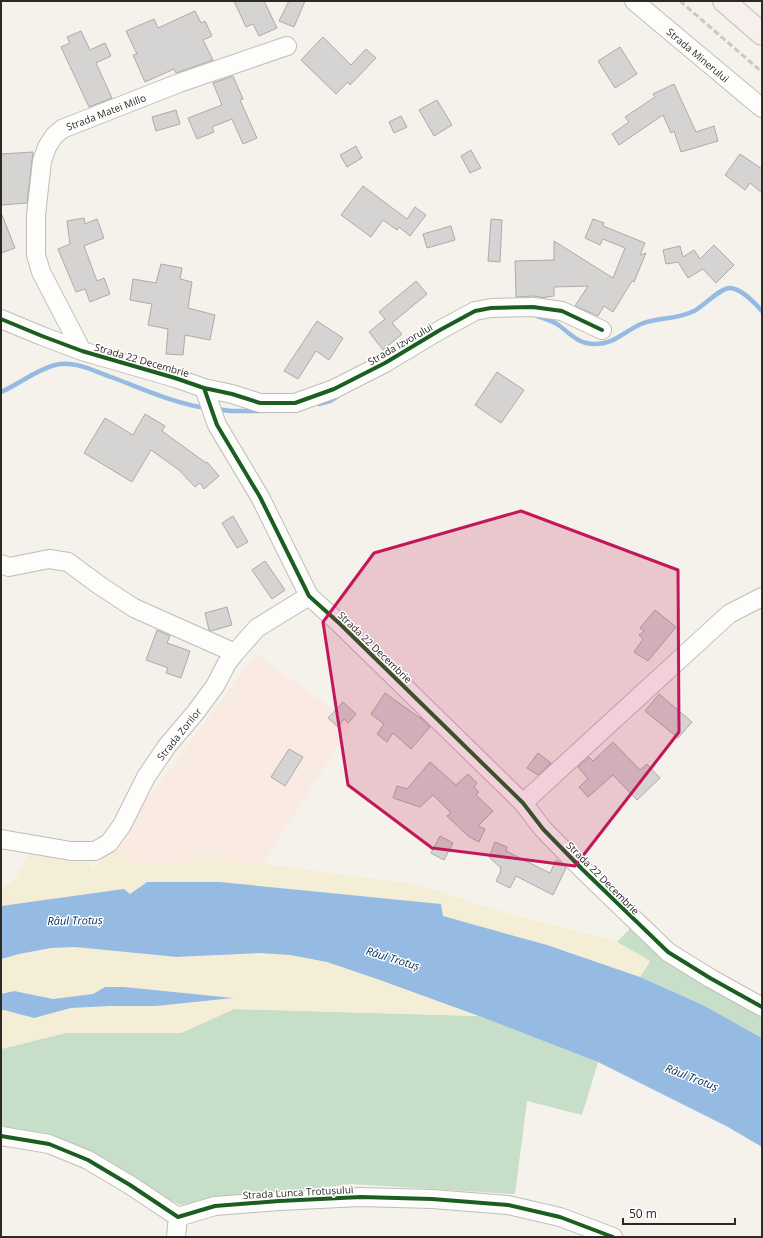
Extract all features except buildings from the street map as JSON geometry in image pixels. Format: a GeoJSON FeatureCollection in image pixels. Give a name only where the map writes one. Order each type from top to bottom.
{"type":"FeatureCollection","features":[{"type":"Feature","properties":{"kind":"main road"},"geometry":{"type":"LineString","coordinates":[[724,1],[762,34]]}},
{"type":"Feature","properties":{"kind":"street","name":"Strada Minerului"},"geometry":{"type":"LineString","coordinates":[[634,1],[762,108]]}},
{"type":"Feature","properties":{"kind":"street","name":"Strada Matei Millo"},"geometry":{"type":"LineString","coordinates":[[82,351],[41,272],[36,255],[36,215],[42,161],[47,147],[54,136],[62,129],[179,83],[287,46]]}},
{"type":"Feature","properties":{"kind":"street","name":"Strada Izvorului"},"geometry":{"type":"LineString","coordinates":[[209,401],[232,394],[260,402],[295,403],[334,389],[385,363],[474,311],[491,308],[534,307],[562,311],[602,330]]}},
{"type":"Feature","properties":{"kind":"street","name":"Strada 22 Decembrie"},"geometry":{"type":"LineString","coordinates":[[1,319],[82,351],[175,378],[209,401],[217,425],[260,497],[309,596],[350,634],[523,804],[543,829],[582,869],[668,952],[710,978],[762,1007]]}},
{"type":"Feature","properties":{"kind":"street"},"geometry":{"type":"LineString","coordinates":[[1,564],[9,567],[49,559],[68,562],[134,608],[235,653]]}},
{"type":"Feature","properties":{"kind":"street","name":"Strada Zorilor"},"geometry":{"type":"LineString","coordinates":[[1,839],[71,851],[95,851],[109,843],[122,825],[146,777],[167,746],[199,708],[215,686],[227,663],[235,653],[258,628],[309,596]]}},
{"type":"Feature","properties":{"kind":"street"},"geometry":{"type":"LineString","coordinates":[[523,804],[729,614],[762,597]]}},
{"type":"Feature","properties":{"kind":"street"},"geometry":{"type":"LineString","coordinates":[[1,1136],[49,1144],[88,1160],[130,1185],[178,1217],[176,1237]]}},
{"type":"Feature","properties":{"kind":"street","name":"Strada Lunca Trotușului"},"geometry":{"type":"LineString","coordinates":[[178,1217],[215,1206],[272,1201],[361,1197],[432,1200],[508,1205],[560,1217],[613,1237]]}},
{"type":"Feature","properties":{"kind":"highlighted area"},"geometry":{"type":"Polygon","coordinates":[[[521,511],[678,570],[679,732],[575,866],[432,848],[348,785],[323,622],[374,553],[521,511]]]}},
{"type":"Feature","properties":{"kind":"shaded area"},"geometry":{"type":"Polygon","coordinates":[[[256,654],[352,723],[263,864],[209,859],[143,866],[111,847],[256,654]]]}},
{"type":"Feature","properties":{"kind":"green space"},"geometry":{"type":"Polygon","coordinates":[[[641,917],[675,948],[762,1001],[762,1038],[703,1005],[640,977],[650,961],[617,942],[641,917]]]}},
{"type":"Feature","properties":{"kind":"green space"},"geometry":{"type":"Polygon","coordinates":[[[234,1009],[479,1016],[598,1062],[582,1115],[527,1101],[515,1194],[351,1184],[181,1205],[1,1125],[1,1049],[65,1033],[181,1033],[234,1009]]]}},
{"type":"Feature","properties":{"kind":"sand"},"geometry":{"type":"Polygon","coordinates":[[[111,847],[143,866],[209,859],[263,864],[421,885],[496,910],[617,942],[650,961],[640,977],[547,945],[443,916],[441,904],[220,882],[130,894],[1,906],[1,889],[15,879],[29,853],[82,855],[93,870],[111,847]]]}},
{"type":"Feature","properties":{"kind":"sand"},"geometry":{"type":"Polygon","coordinates":[[[75,947],[177,957],[259,953],[290,955],[327,962],[479,1016],[234,1009],[181,1033],[65,1033],[1,1049],[1,1010],[34,1018],[71,1009],[230,998],[124,987],[105,987],[93,994],[53,999],[14,991],[1,994],[1,959],[28,952],[75,947]]]}},
{"type":"Feature","properties":{"kind":"water","name":"Râul Trotuș"},"geometry":{"type":"Polygon","coordinates":[[[147,882],[220,882],[441,904],[443,916],[547,945],[640,977],[703,1005],[762,1038],[762,1147],[728,1127],[598,1062],[479,1016],[327,962],[290,955],[259,953],[177,957],[75,947],[51,948],[1,959],[1,906],[124,889],[130,894],[147,882]]]}},
{"type":"Feature","properties":{"kind":"water"},"geometry":{"type":"Polygon","coordinates":[[[105,987],[124,987],[233,998],[156,1006],[71,1008],[34,1018],[1,1010],[1,994],[14,991],[53,999],[93,994],[105,987]]]}},
{"type":"Feature","properties":{"kind":"waterway"},"geometry":{"type":"LineString","coordinates":[[537,316],[557,324],[578,340],[594,344],[613,340],[647,322],[688,314],[698,309],[717,294],[730,288],[743,293],[762,311]]}},
{"type":"Feature","properties":{"kind":"waterway"},"geometry":{"type":"LineString","coordinates":[[1,392],[48,367],[69,364],[91,369],[170,399],[207,408]]}},
{"type":"Feature","properties":{"kind":"waterway"},"geometry":{"type":"LineString","coordinates":[[319,404],[330,401],[338,396]]}},
{"type":"Feature","properties":{"kind":"waterway"},"geometry":{"type":"LineString","coordinates":[[216,409],[231,411],[262,411]]}},
{"type":"Feature","properties":{"kind":"railway"},"geometry":{"type":"LineString","coordinates":[[680,1],[762,72]]}},
{"type":"Feature","properties":{"kind":"cycle path"},"geometry":{"type":"LineString","coordinates":[[1,319],[82,351],[204,388],[232,394],[260,403],[295,403],[334,389],[385,363],[475,311],[491,308],[533,307],[562,311],[602,330]]}},
{"type":"Feature","properties":{"kind":"cycle path"},"geometry":{"type":"LineString","coordinates":[[204,388],[217,425],[260,497],[309,596],[339,623],[523,803],[543,829],[668,952],[710,978],[762,1007]]}},
{"type":"Feature","properties":{"kind":"cycle path"},"geometry":{"type":"LineString","coordinates":[[1,1136],[49,1144],[88,1160],[130,1185],[178,1217],[215,1206],[279,1201],[361,1197],[432,1199],[508,1205],[560,1217],[613,1237]]}}]}
